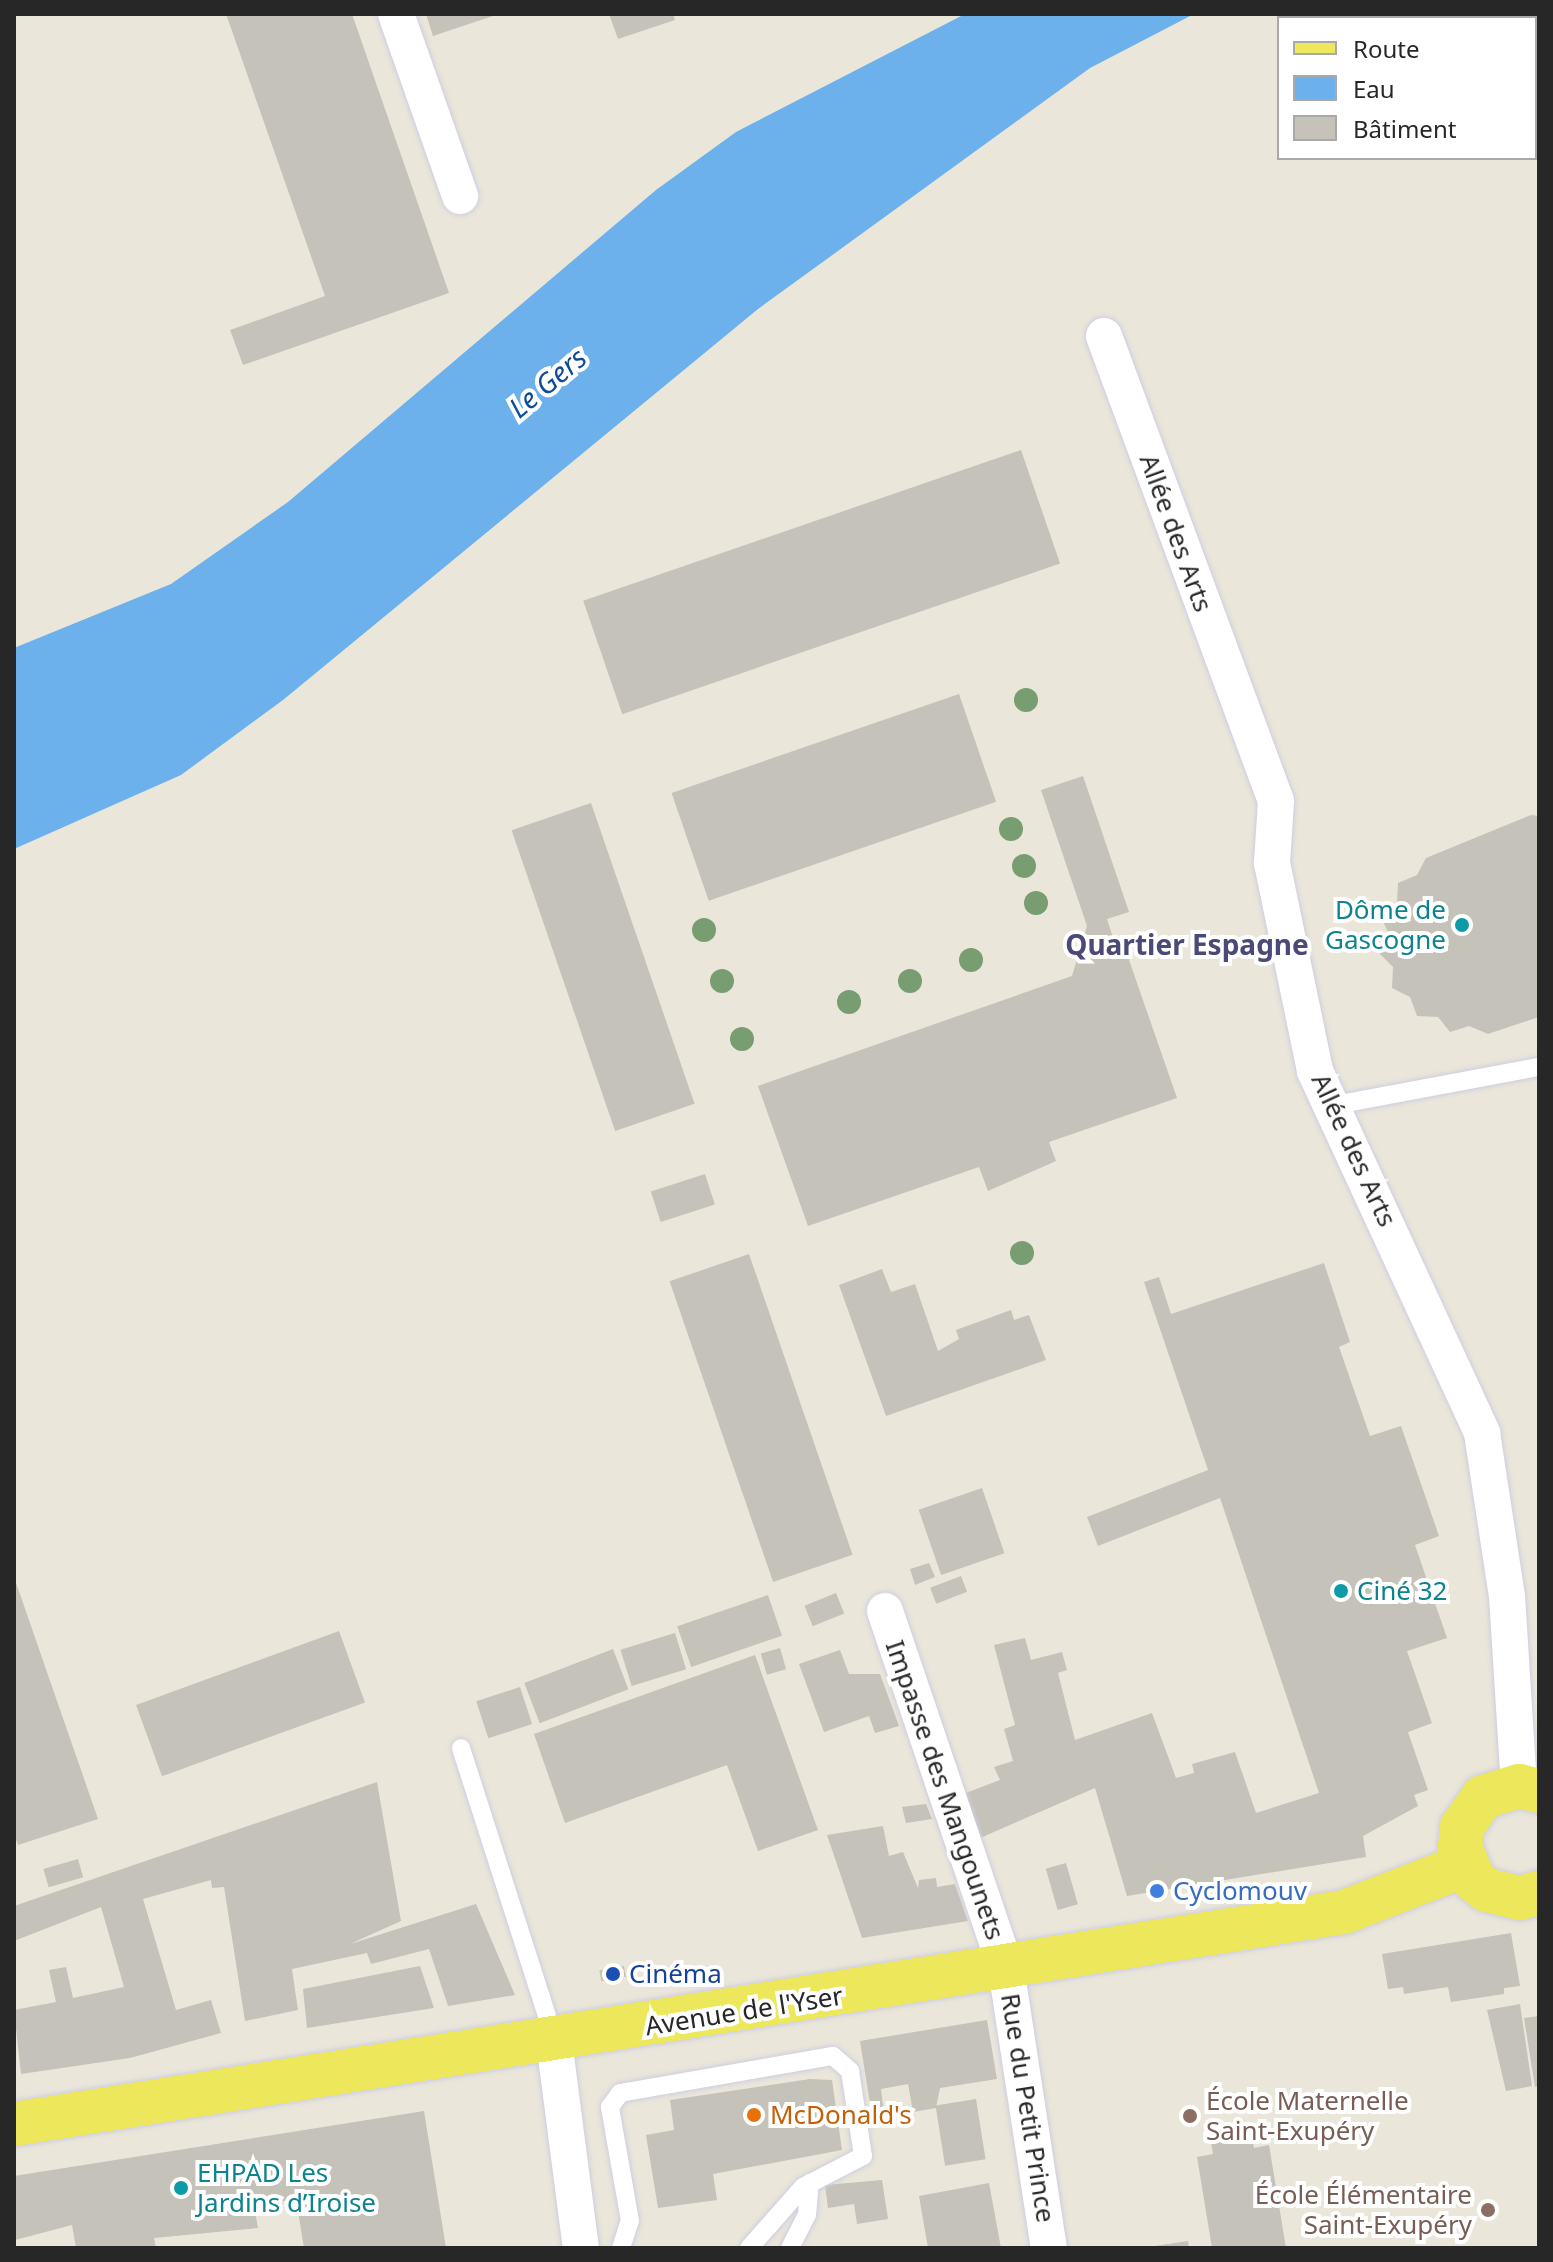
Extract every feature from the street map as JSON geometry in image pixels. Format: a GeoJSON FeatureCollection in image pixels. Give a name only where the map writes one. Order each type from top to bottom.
{"type":"FeatureCollection","features":[{"type":"Feature","properties":{"kind":"main road"},"geometry":{"type":"LineString","coordinates":[[1529,1789],[1483,1797],[1470,1811],[1461,1837],[1465,1865],[1495,1894],[1539,1893]]}},
{"type":"Feature","properties":{"kind":"main road","name":"Avenue de l'Yser"},"geometry":{"type":"LineString","coordinates":[[14,2124],[554,2041],[1344,1912],[1465,1865]]}},
{"type":"Feature","properties":{"kind":"street"},"geometry":{"type":"LineString","coordinates":[[396,14],[460,196]]}},
{"type":"Feature","properties":{"kind":"street","name":"Allée des Arts"},"geometry":{"type":"LineString","coordinates":[[1104,336],[1276,801],[1272,863],[1284,941],[1330,1106],[1431,1310],[1482,1433],[1507,1596],[1529,1789]]}},
{"type":"Feature","properties":{"kind":"street","name":"Impasse des Mangounets"},"geometry":{"type":"LineString","coordinates":[[885,1611],[1006,1968]]}},
{"type":"Feature","properties":{"kind":"street","name":"Rue du Petit Prince"},"geometry":{"type":"LineString","coordinates":[[1006,1968],[1049,2248]]}},
{"type":"Feature","properties":{"kind":"street"},"geometry":{"type":"LineString","coordinates":[[554,2041],[581,2248]]}},
{"type":"Feature","properties":{"kind":"lane"},"geometry":{"type":"LineString","coordinates":[[1330,1106],[1539,1067]]}},
{"type":"Feature","properties":{"kind":"lane"},"geometry":{"type":"LineString","coordinates":[[461,1748],[554,2041]]}},
{"type":"Feature","properties":{"kind":"lane"},"geometry":{"type":"LineString","coordinates":[[621,2248],[630,2221],[610,2107],[620,2093],[833,2056],[850,2071],[863,2156],[810,2183],[749,2248]]}},
{"type":"Feature","properties":{"kind":"lane"},"geometry":{"type":"LineString","coordinates":[[790,2248],[804,2224],[810,2183]]}},
{"type":"Feature","properties":{"kind":"water","name":"Le Gers"},"geometry":{"type":"Polygon","coordinates":[[[965,14],[1194,14],[1090,68],[758,309],[283,700],[181,775],[14,849],[14,648],[171,584],[288,502],[656,190],[736,132],[965,14]]]}},
{"type":"Feature","properties":{"kind":"building"},"geometry":{"type":"Polygon","coordinates":[[[226,14],[352,14],[449,293],[243,365],[230,330],[325,296],[226,14]]]}},
{"type":"Feature","properties":{"kind":"building"},"geometry":{"type":"Polygon","coordinates":[[[426,14],[496,14],[496,15],[433,36],[426,14]]]}},
{"type":"Feature","properties":{"kind":"building"},"geometry":{"type":"Polygon","coordinates":[[[609,14],[673,14],[675,20],[618,39],[609,14]]]}},
{"type":"Feature","properties":{"kind":"building"},"geometry":{"type":"Polygon","coordinates":[[[1021,450],[1060,563],[622,714],[583,601],[1021,450]]]}},
{"type":"Feature","properties":{"kind":"building"},"geometry":{"type":"Polygon","coordinates":[[[959,694],[996,802],[709,901],[672,793],[959,694]]]}},
{"type":"Feature","properties":{"kind":"building"},"geometry":{"type":"Polygon","coordinates":[[[1083,776],[1129,912],[1107,919],[1120,959],[1128,957],[1177,1098],[1049,1142],[1056,1161],[988,1191],[979,1167],[808,1226],[758,1086],[1072,976],[1087,926],[1041,790],[1083,776]]]}},
{"type":"Feature","properties":{"kind":"building"},"geometry":{"type":"Polygon","coordinates":[[[591,803],[695,1104],[615,1131],[512,830],[591,803]]]}},
{"type":"Feature","properties":{"kind":"building","name":"Dôme de Gascogne"},"geometry":{"type":"Polygon","coordinates":[[[1531,815],[1539,816],[1539,1017],[1488,1034],[1469,1026],[1450,1032],[1438,1017],[1417,1016],[1410,997],[1392,988],[1393,967],[1379,953],[1389,935],[1381,916],[1397,902],[1398,883],[1417,875],[1426,858],[1531,815]]]}},
{"type":"Feature","properties":{"kind":"building"},"geometry":{"type":"Polygon","coordinates":[[[705,1174],[715,1204],[661,1222],[651,1192],[705,1174]]]}},
{"type":"Feature","properties":{"kind":"building"},"geometry":{"type":"Polygon","coordinates":[[[749,1254],[853,1555],[773,1582],[670,1281],[749,1254]]]}},
{"type":"Feature","properties":{"kind":"building","name":"Ciné 32"},"geometry":{"type":"Polygon","coordinates":[[[1324,1263],[1350,1342],[1339,1347],[1370,1436],[1401,1426],[1439,1536],[1415,1545],[1447,1638],[1407,1651],[1432,1723],[1408,1732],[1428,1790],[1414,1795],[1418,1806],[1363,1836],[1366,1857],[1127,1896],[1095,1788],[980,1838],[963,1794],[1000,1780],[994,1767],[1013,1761],[1004,1729],[1015,1725],[994,1645],[1025,1638],[1031,1660],[1062,1652],[1067,1670],[1058,1673],[1075,1740],[1152,1713],[1176,1778],[1194,1773],[1192,1764],[1235,1752],[1256,1813],[1319,1793],[1220,1498],[1098,1546],[1087,1517],[1208,1470],[1144,1282],[1159,1277],[1171,1314],[1324,1263]]]}},
{"type":"Feature","properties":{"kind":"building"},"geometry":{"type":"Polygon","coordinates":[[[882,1269],[891,1292],[915,1284],[938,1351],[959,1339],[956,1330],[1011,1310],[1014,1320],[1029,1315],[1046,1360],[886,1416],[839,1285],[882,1269]]]}},
{"type":"Feature","properties":{"kind":"building"},"geometry":{"type":"Polygon","coordinates":[[[982,1488],[1004,1553],[941,1575],[919,1510],[982,1488]]]}},
{"type":"Feature","properties":{"kind":"building"},"geometry":{"type":"Polygon","coordinates":[[[929,1563],[935,1577],[915,1585],[910,1569],[929,1563]]]}},
{"type":"Feature","properties":{"kind":"building"},"geometry":{"type":"Polygon","coordinates":[[[961,1576],[967,1592],[936,1604],[930,1588],[961,1576]]]}},
{"type":"Feature","properties":{"kind":"building"},"geometry":{"type":"Polygon","coordinates":[[[14,1577],[98,1819],[18,1845],[14,1834],[14,1577]]]}},
{"type":"Feature","properties":{"kind":"building"},"geometry":{"type":"Polygon","coordinates":[[[836,1593],[844,1613],[813,1626],[804,1606],[836,1593]]]}},
{"type":"Feature","properties":{"kind":"building"},"geometry":{"type":"Polygon","coordinates":[[[768,1595],[782,1636],[691,1667],[677,1626],[768,1595]]]}},
{"type":"Feature","properties":{"kind":"building"},"geometry":{"type":"Polygon","coordinates":[[[339,1631],[365,1702],[162,1776],[136,1705],[339,1631]]]}},
{"type":"Feature","properties":{"kind":"building"},"geometry":{"type":"Polygon","coordinates":[[[675,1633],[686,1669],[632,1686],[620,1650],[675,1633]]]}},
{"type":"Feature","properties":{"kind":"building"},"geometry":{"type":"Polygon","coordinates":[[[780,1648],[786,1669],[767,1675],[761,1654],[780,1648]]]}},
{"type":"Feature","properties":{"kind":"building"},"geometry":{"type":"Polygon","coordinates":[[[613,1649],[628,1689],[540,1723],[524,1683],[613,1649]]]}},
{"type":"Feature","properties":{"kind":"building"},"geometry":{"type":"Polygon","coordinates":[[[840,1650],[849,1674],[880,1674],[899,1726],[875,1733],[869,1716],[824,1732],[799,1664],[840,1650]]]}},
{"type":"Feature","properties":{"kind":"building"},"geometry":{"type":"Polygon","coordinates":[[[755,1655],[818,1830],[758,1851],[727,1765],[565,1823],[534,1734],[755,1655]]]}},
{"type":"Feature","properties":{"kind":"building"},"geometry":{"type":"Polygon","coordinates":[[[520,1687],[532,1724],[488,1738],[476,1701],[520,1687]]]}},
{"type":"Feature","properties":{"kind":"building"},"geometry":{"type":"Polygon","coordinates":[[[377,1782],[401,1921],[350,1944],[476,1904],[515,1995],[448,2006],[429,1949],[371,1964],[367,1953],[292,1969],[298,2010],[245,2021],[224,1887],[212,1888],[211,1880],[143,1899],[176,2010],[211,2000],[221,2033],[130,2058],[21,2074],[14,2010],[56,2002],[49,1970],[66,1967],[73,1998],[124,1987],[101,1907],[14,1941],[14,1906],[377,1782]]]}},
{"type":"Feature","properties":{"kind":"building"},"geometry":{"type":"Polygon","coordinates":[[[926,1804],[932,1819],[906,1823],[902,1807],[926,1804]]]}},
{"type":"Feature","properties":{"kind":"building"},"geometry":{"type":"Polygon","coordinates":[[[883,1826],[889,1856],[903,1852],[918,1888],[919,1880],[936,1878],[937,1887],[955,1884],[968,1921],[862,1938],[827,1835],[883,1826]]]}},
{"type":"Feature","properties":{"kind":"building"},"geometry":{"type":"Polygon","coordinates":[[[78,1859],[83,1877],[49,1887],[43,1869],[78,1859]]]}},
{"type":"Feature","properties":{"kind":"building"},"geometry":{"type":"Polygon","coordinates":[[[1066,1863],[1078,1904],[1058,1910],[1046,1869],[1066,1863]]]}},
{"type":"Feature","properties":{"kind":"building"},"geometry":{"type":"Polygon","coordinates":[[[1511,1933],[1520,1986],[1504,1988],[1504,1994],[1451,2002],[1448,1987],[1404,1994],[1403,1987],[1388,1989],[1382,1954],[1511,1933]]]}},
{"type":"Feature","properties":{"kind":"building"},"geometry":{"type":"Polygon","coordinates":[[[420,1966],[434,2008],[307,2028],[303,1989],[420,1966]]]}},
{"type":"Feature","properties":{"kind":"building"},"geometry":{"type":"Polygon","coordinates":[[[624,1966],[626,1977],[601,1981],[599,1970],[624,1966]]]}},
{"type":"Feature","properties":{"kind":"building"},"geometry":{"type":"Polygon","coordinates":[[[1520,2004],[1532,2086],[1506,2091],[1487,2010],[1520,2004]]]}},
{"type":"Feature","properties":{"kind":"building"},"geometry":{"type":"Polygon","coordinates":[[[1539,2016],[1539,2086],[1535,2087],[1524,2018],[1539,2016]]]}},
{"type":"Feature","properties":{"kind":"building"},"geometry":{"type":"Polygon","coordinates":[[[987,2020],[997,2079],[940,2088],[936,2108],[913,2112],[908,2084],[881,2089],[884,2115],[872,2116],[860,2041],[987,2020]]]}},
{"type":"Feature","properties":{"kind":"building","name":"McDonald's"},"geometry":{"type":"Polygon","coordinates":[[[810,2079],[832,2080],[842,2150],[713,2174],[717,2200],[658,2208],[646,2135],[674,2130],[670,2100],[810,2079]]]}},
{"type":"Feature","properties":{"kind":"building"},"geometry":{"type":"Polygon","coordinates":[[[976,2099],[986,2159],[945,2166],[936,2105],[976,2099]]]}},
{"type":"Feature","properties":{"kind":"building","name":"EHPAD Les Jardins d’Iroise"},"geometry":{"type":"Polygon","coordinates":[[[424,2111],[446,2248],[304,2248],[296,2199],[254,2206],[258,2228],[154,2238],[156,2248],[76,2248],[72,2225],[15,2240],[14,2176],[424,2111]]]}},
{"type":"Feature","properties":{"kind":"building"},"geometry":{"type":"Polygon","coordinates":[[[1250,2125],[1254,2148],[1269,2145],[1286,2248],[1212,2248],[1197,2157],[1213,2154],[1209,2131],[1250,2125]]]}},
{"type":"Feature","properties":{"kind":"building"},"geometry":{"type":"Polygon","coordinates":[[[882,2180],[888,2219],[857,2224],[854,2204],[828,2208],[825,2185],[882,2180]]]}},
{"type":"Feature","properties":{"kind":"building"},"geometry":{"type":"Polygon","coordinates":[[[989,2183],[1001,2248],[928,2248],[919,2196],[989,2183]]]}},
{"type":"Feature","properties":{"kind":"building"},"geometry":{"type":"Polygon","coordinates":[[[1188,2241],[1189,2248],[1155,2248],[1155,2246],[1188,2241]]]}},
{"type":"Feature","properties":{"kind":"place","name":"Dôme de Gascogne"},"geometry":{"type":"Point","coordinates":[1462,925]}},
{"type":"Feature","properties":{"kind":"place","name":"Ciné 32"},"geometry":{"type":"Point","coordinates":[1341,1591]}},
{"type":"Feature","properties":{"kind":"place","name":"Cyclomouv"},"geometry":{"type":"Point","coordinates":[1157,1891]}},
{"type":"Feature","properties":{"kind":"place","name":"Cinéma"},"geometry":{"type":"Point","coordinates":[613,1974]}},
{"type":"Feature","properties":{"kind":"place","name":"McDonald's"},"geometry":{"type":"Point","coordinates":[754,2115]}},
{"type":"Feature","properties":{"kind":"place","name":"École Maternelle Saint-Exupéry"},"geometry":{"type":"Point","coordinates":[1190,2116]}},
{"type":"Feature","properties":{"kind":"place","name":"EHPAD Les Jardins d’Iroise"},"geometry":{"type":"Point","coordinates":[181,2188]}},
{"type":"Feature","properties":{"kind":"place","name":"École Élémentaire Saint-Exupéry"},"geometry":{"type":"Point","coordinates":[1488,2210]}},
{"type":"Feature","properties":{"kind":"district","name":"Quartier Espagne"},"geometry":{"type":"Point","coordinates":[1187,944]}}]}
